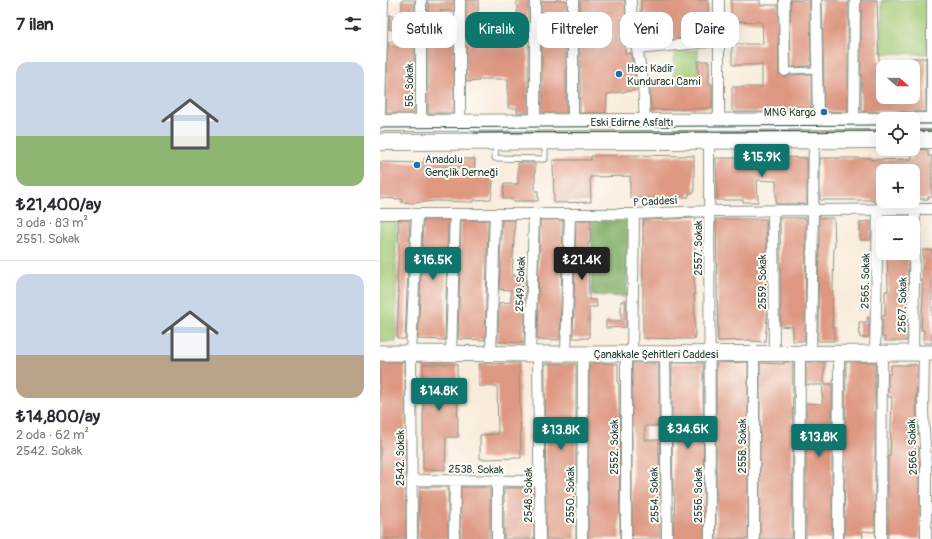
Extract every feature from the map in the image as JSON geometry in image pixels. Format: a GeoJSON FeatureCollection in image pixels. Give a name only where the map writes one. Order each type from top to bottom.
{"type":"FeatureCollection","features":[{"type":"Feature","properties":{"kind":"main road"},"geometry":{"type":"LineString","coordinates":[[920,121],[932,120]]}},
{"type":"Feature","properties":{"kind":"main road","name":"Eski Edirne Asfaltı"},"geometry":{"type":"LineString","coordinates":[[380,123],[876,121]]}},
{"type":"Feature","properties":{"kind":"main road","name":"Eski Edirne Asfaltı"},"geometry":{"type":"LineString","coordinates":[[380,142],[496,143],[876,140]]}},
{"type":"Feature","properties":{"kind":"main road"},"geometry":{"type":"LineString","coordinates":[[920,140],[932,140]]}},
{"type":"Feature","properties":{"kind":"main road","name":"Çanakkale Şehitleri Caddesi"},"geometry":{"type":"LineString","coordinates":[[380,354],[923,353]]}},
{"type":"Feature","properties":{"kind":"street"},"geometry":{"type":"LineString","coordinates":[[380,113],[383,0]]}},
{"type":"Feature","properties":{"kind":"street","name":"56. Sokak"},"geometry":{"type":"LineString","coordinates":[[421,0],[421,123]]}},
{"type":"Feature","properties":{"kind":"street"},"geometry":{"type":"LineString","coordinates":[[460,0],[460,123]]}},
{"type":"Feature","properties":{"kind":"street"},"geometry":{"type":"LineString","coordinates":[[535,0],[535,122]]}},
{"type":"Feature","properties":{"kind":"street"},"geometry":{"type":"LineString","coordinates":[[573,0],[573,122]]}},
{"type":"Feature","properties":{"kind":"street"},"geometry":{"type":"LineString","coordinates":[[631,0],[632,34],[637,49],[643,82],[645,123]]}},
{"type":"Feature","properties":{"kind":"street"},"geometry":{"type":"LineString","coordinates":[[719,0],[719,12]]}},
{"type":"Feature","properties":{"kind":"street"},"geometry":{"type":"LineString","coordinates":[[784,0],[785,71]]}},
{"type":"Feature","properties":{"kind":"street"},"geometry":{"type":"LineString","coordinates":[[816,0],[818,121]]}},
{"type":"Feature","properties":{"kind":"street"},"geometry":{"type":"LineString","coordinates":[[854,121],[855,0]]}},
{"type":"Feature","properties":{"kind":"street"},"geometry":{"type":"LineString","coordinates":[[932,0],[932,120]]}},
{"type":"Feature","properties":{"kind":"street"},"geometry":{"type":"LineString","coordinates":[[637,49],[681,45]]}},
{"type":"Feature","properties":{"kind":"street"},"geometry":{"type":"LineString","coordinates":[[719,48],[719,121]]}},
{"type":"Feature","properties":{"kind":"street"},"geometry":{"type":"LineString","coordinates":[[799,539],[814,141]]}},
{"type":"Feature","properties":{"kind":"street","name":"2557. Sokak"},"geometry":{"type":"LineString","coordinates":[[709,142],[710,354]]}},
{"type":"Feature","properties":{"kind":"street","name":"2565. Sokak"},"geometry":{"type":"LineString","coordinates":[[878,209],[881,539]]}},
{"type":"Feature","properties":{"kind":"street","name":"2567. Sokak"},"geometry":{"type":"LineString","coordinates":[[915,209],[923,353]]}},
{"type":"Feature","properties":{"kind":"street","name":"P Caddesi"},"geometry":{"type":"LineString","coordinates":[[380,214],[634,214],[710,211],[932,209]]}},
{"type":"Feature","properties":{"kind":"street","name":"2559. Sokak"},"geometry":{"type":"LineString","coordinates":[[774,210],[774,354]]}},
{"type":"Feature","properties":{"kind":"street","name":"2542. Sokak"},"geometry":{"type":"LineString","coordinates":[[412,539],[411,354],[417,214]]}},
{"type":"Feature","properties":{"kind":"street"},"geometry":{"type":"LineString","coordinates":[[451,354],[455,214]]}},
{"type":"Feature","properties":{"kind":"street"},"geometry":{"type":"LineString","coordinates":[[490,354],[496,214]]}},
{"type":"Feature","properties":{"kind":"street","name":"2549. Sokak"},"geometry":{"type":"LineString","coordinates":[[534,214],[534,354]]}},
{"type":"Feature","properties":{"kind":"street"},"geometry":{"type":"LineString","coordinates":[[566,354],[570,214]]}},
{"type":"Feature","properties":{"kind":"street","name":"2552. Sokak"},"geometry":{"type":"LineString","coordinates":[[626,539],[629,354],[634,214]]}},
{"type":"Feature","properties":{"kind":"street","name":"2566. Sokak"},"geometry":{"type":"LineString","coordinates":[[923,353],[929,466],[929,506],[926,539]]}},
{"type":"Feature","properties":{"kind":"street","name":"2548. Sokak"},"geometry":{"type":"LineString","coordinates":[[534,354],[535,415],[540,481],[540,539]]}},
{"type":"Feature","properties":{"kind":"street","name":"2550. Sokak"},"geometry":{"type":"LineString","coordinates":[[582,539],[583,354]]}},
{"type":"Feature","properties":{"kind":"street","name":"2554. Sokak"},"geometry":{"type":"LineString","coordinates":[[665,354],[667,539]]}},
{"type":"Feature","properties":{"kind":"street","name":"2556. Sokak"},"geometry":{"type":"LineString","coordinates":[[710,354],[710,539]]}},
{"type":"Feature","properties":{"kind":"street","name":"2558. Sokak"},"geometry":{"type":"LineString","coordinates":[[754,354],[754,539]]}},
{"type":"Feature","properties":{"kind":"street"},"geometry":{"type":"LineString","coordinates":[[838,539],[839,354]]}},
{"type":"Feature","properties":{"kind":"street","name":"2538. Sokak"},"geometry":{"type":"LineString","coordinates":[[412,480],[540,481]]}},
{"type":"Feature","properties":{"kind":"street"},"geometry":{"type":"LineString","coordinates":[[454,539],[455,480]]}},
{"type":"Feature","properties":{"kind":"street"},"geometry":{"type":"LineString","coordinates":[[497,481],[498,539]]}},
{"type":"Feature","properties":{"kind":"lane"},"geometry":{"type":"LineString","coordinates":[[785,71],[817,70]]}},
{"type":"Feature","properties":{"kind":"green space"},"geometry":{"type":"Polygon","coordinates":[[[882,0],[927,0],[927,54],[882,53],[882,0]]]}},
{"type":"Feature","properties":{"kind":"green space"},"geometry":{"type":"Polygon","coordinates":[[[674,50],[698,50],[697,84],[674,84],[674,50]]]}},
{"type":"Feature","properties":{"kind":"green space"},"geometry":{"type":"Polygon","coordinates":[[[380,217],[396,218],[396,342],[380,342],[380,217]]]}},
{"type":"Feature","properties":{"kind":"green space"},"geometry":{"type":"Polygon","coordinates":[[[592,221],[629,221],[627,297],[591,295],[592,221]]]}},
{"type":"Feature","properties":{"kind":"building"},"geometry":{"type":"Polygon","coordinates":[[[402,0],[414,0],[414,12],[402,12],[402,0]]]}},
{"type":"Feature","properties":{"kind":"building"},"geometry":{"type":"Polygon","coordinates":[[[428,0],[454,0],[454,11],[428,12],[428,0]]]}},
{"type":"Feature","properties":{"kind":"building"},"geometry":{"type":"Polygon","coordinates":[[[466,0],[478,0],[478,12],[466,12],[466,0]]]}},
{"type":"Feature","properties":{"kind":"building"},"geometry":{"type":"Polygon","coordinates":[[[517,0],[528,0],[528,12],[517,12],[517,0]]]}},
{"type":"Feature","properties":{"kind":"building"},"geometry":{"type":"Polygon","coordinates":[[[566,0],[566,12],[542,12],[542,1],[566,0]]]}},
{"type":"Feature","properties":{"kind":"building"},"geometry":{"type":"Polygon","coordinates":[[[580,0],[625,0],[625,12],[620,12],[620,48],[625,48],[625,54],[631,53],[637,90],[607,94],[606,113],[580,113],[580,48],[612,48],[612,12],[580,12],[580,0]]]}},
{"type":"Feature","properties":{"kind":"building"},"geometry":{"type":"Polygon","coordinates":[[[641,0],[708,0],[708,12],[681,12],[681,39],[673,39],[673,12],[641,12],[641,0]]]}},
{"type":"Feature","properties":{"kind":"building"},"geometry":{"type":"Polygon","coordinates":[[[731,0],[760,0],[760,5],[778,5],[779,74],[785,77],[790,75],[811,74],[811,112],[734,112],[732,110],[732,87],[762,87],[762,65],[732,65],[732,48],[739,48],[739,44],[763,44],[762,22],[739,21],[739,12],[731,12],[731,0]]]}},
{"type":"Feature","properties":{"kind":"building"},"geometry":{"type":"Polygon","coordinates":[[[790,0],[810,0],[811,66],[791,67],[790,0]]]}},
{"type":"Feature","properties":{"kind":"building"},"geometry":{"type":"Polygon","coordinates":[[[822,0],[848,0],[848,112],[824,111],[822,0]]]}},
{"type":"Feature","properties":{"kind":"building"},"geometry":{"type":"Polygon","coordinates":[[[861,0],[877,0],[879,60],[876,60],[876,104],[920,104],[920,60],[913,60],[913,58],[926,58],[926,112],[861,111],[861,0]]]}},
{"type":"Feature","properties":{"kind":"building"},"geometry":{"type":"Polygon","coordinates":[[[389,15],[392,15],[392,29],[389,29],[389,15]]]}},
{"type":"Feature","properties":{"kind":"building"},"geometry":{"type":"Polygon","coordinates":[[[388,42],[392,42],[392,48],[414,48],[414,113],[386,113],[388,42]]]}},
{"type":"Feature","properties":{"kind":"building"},"geometry":{"type":"Polygon","coordinates":[[[428,48],[454,48],[454,113],[428,113],[428,48]]]}},
{"type":"Feature","properties":{"kind":"building"},"geometry":{"type":"Polygon","coordinates":[[[466,48],[528,48],[528,113],[517,113],[517,108],[508,108],[508,79],[479,79],[479,81],[466,82],[466,48]]]}},
{"type":"Feature","properties":{"kind":"building"},"geometry":{"type":"Polygon","coordinates":[[[542,48],[566,48],[566,113],[542,113],[542,48]]]}},
{"type":"Feature","properties":{"kind":"building"},"geometry":{"type":"Polygon","coordinates":[[[698,61],[709,61],[709,84],[712,84],[712,108],[651,110],[650,86],[698,84],[698,61]]]}},
{"type":"Feature","properties":{"kind":"building"},"geometry":{"type":"Polygon","coordinates":[[[920,150],[928,150],[928,156],[932,156],[932,197],[928,197],[928,199],[920,199],[920,164],[876,164],[876,202],[873,202],[873,200],[820,200],[820,158],[871,158],[871,160],[912,159],[912,156],[920,156],[920,150]]]}},
{"type":"Feature","properties":{"kind":"building"},"geometry":{"type":"Polygon","coordinates":[[[775,155],[775,160],[786,157],[807,158],[807,204],[776,204],[776,181],[757,180],[758,202],[743,202],[743,200],[717,200],[716,158],[742,158],[742,156],[775,155]]]}},
{"type":"Feature","properties":{"kind":"building"},"geometry":{"type":"Polygon","coordinates":[[[591,156],[694,156],[694,193],[689,193],[689,197],[630,198],[630,176],[590,177],[591,202],[554,203],[553,160],[591,160],[591,156]]]}},
{"type":"Feature","properties":{"kind":"building"},"geometry":{"type":"Polygon","coordinates":[[[424,158],[475,159],[474,174],[494,173],[491,199],[474,200],[474,202],[435,201],[413,203],[401,202],[402,199],[380,198],[380,162],[424,163],[424,158]]]}},
{"type":"Feature","properties":{"kind":"building"},"geometry":{"type":"Polygon","coordinates":[[[518,163],[535,163],[535,191],[538,191],[538,201],[513,201],[512,199],[503,199],[504,184],[518,184],[518,163]]]}},
{"type":"Feature","properties":{"kind":"building"},"geometry":{"type":"Polygon","coordinates":[[[696,218],[694,276],[695,339],[643,338],[643,220],[696,218]]]}},
{"type":"Feature","properties":{"kind":"building"},"geometry":{"type":"Polygon","coordinates":[[[780,218],[806,218],[805,341],[793,341],[793,327],[781,326],[780,218]]]}},
{"type":"Feature","properties":{"kind":"building"},"geometry":{"type":"Polygon","coordinates":[[[819,218],[834,218],[835,247],[832,327],[834,327],[834,341],[818,341],[819,218]]]}},
{"type":"Feature","properties":{"kind":"building"},"geometry":{"type":"Polygon","coordinates":[[[716,219],[766,219],[767,315],[765,342],[751,340],[718,341],[716,219]]]}},
{"type":"Feature","properties":{"kind":"building"},"geometry":{"type":"Polygon","coordinates":[[[398,220],[410,220],[405,339],[397,339],[399,291],[397,280],[399,251],[398,220]]]}},
{"type":"Feature","properties":{"kind":"building"},"geometry":{"type":"Polygon","coordinates":[[[423,220],[448,220],[445,340],[418,339],[423,220]]]}},
{"type":"Feature","properties":{"kind":"building"},"geometry":{"type":"Polygon","coordinates":[[[461,220],[488,220],[485,340],[458,339],[461,220]]]}},
{"type":"Feature","properties":{"kind":"building"},"geometry":{"type":"Polygon","coordinates":[[[502,220],[515,220],[512,275],[526,275],[524,343],[498,342],[499,303],[511,302],[511,290],[499,289],[502,220]]]}},
{"type":"Feature","properties":{"kind":"building"},"geometry":{"type":"Polygon","coordinates":[[[540,220],[563,220],[560,340],[537,339],[540,220]]]}},
{"type":"Feature","properties":{"kind":"building"},"geometry":{"type":"Polygon","coordinates":[[[576,220],[591,220],[590,243],[588,243],[589,300],[596,300],[597,307],[589,307],[589,338],[573,338],[576,220]]]}},
{"type":"Feature","properties":{"kind":"building"},"geometry":{"type":"Polygon","coordinates":[[[871,221],[871,240],[860,240],[860,222],[871,221]]]}},
{"type":"Feature","properties":{"kind":"building"},"geometry":{"type":"Polygon","coordinates":[[[923,250],[932,250],[932,343],[924,343],[924,330],[921,330],[923,250]]]}},
{"type":"Feature","properties":{"kind":"building"},"geometry":{"type":"Polygon","coordinates":[[[887,260],[908,260],[907,341],[885,341],[885,337],[882,337],[882,316],[885,316],[885,291],[888,291],[887,260]]]}},
{"type":"Feature","properties":{"kind":"building"},"geometry":{"type":"Polygon","coordinates":[[[860,288],[870,288],[869,308],[860,308],[860,288]]]}},
{"type":"Feature","properties":{"kind":"building"},"geometry":{"type":"Polygon","coordinates":[[[621,301],[626,301],[626,327],[606,328],[606,321],[621,321],[621,301]]]}},
{"type":"Feature","properties":{"kind":"building"},"geometry":{"type":"Polygon","coordinates":[[[867,317],[869,317],[869,337],[860,338],[859,322],[867,322],[867,317]]]}},
{"type":"Feature","properties":{"kind":"building"},"geometry":{"type":"Polygon","coordinates":[[[380,362],[405,362],[406,539],[380,539],[380,362]]]}},
{"type":"Feature","properties":{"kind":"building"},"geometry":{"type":"Polygon","coordinates":[[[748,362],[748,539],[716,539],[716,363],[748,362]]]}},
{"type":"Feature","properties":{"kind":"building"},"geometry":{"type":"Polygon","coordinates":[[[784,362],[793,362],[792,539],[760,539],[760,363],[784,364],[784,362]]]}},
{"type":"Feature","properties":{"kind":"building"},"geometry":{"type":"Polygon","coordinates":[[[806,362],[824,362],[824,384],[832,384],[832,539],[806,539],[806,403],[822,404],[823,385],[806,385],[806,362]]]}},
{"type":"Feature","properties":{"kind":"building"},"geometry":{"type":"Polygon","coordinates":[[[846,362],[875,362],[875,532],[862,531],[863,539],[844,539],[846,362]]]}},
{"type":"Feature","properties":{"kind":"building"},"geometry":{"type":"Polygon","coordinates":[[[519,363],[521,458],[480,459],[480,435],[498,434],[497,386],[479,386],[479,364],[519,363]]]}},
{"type":"Feature","properties":{"kind":"building"},"geometry":{"type":"Polygon","coordinates":[[[589,363],[618,364],[620,539],[588,539],[589,363]]]}},
{"type":"Feature","properties":{"kind":"building"},"geometry":{"type":"Polygon","coordinates":[[[632,363],[659,363],[659,426],[645,426],[645,440],[659,440],[660,539],[632,539],[632,363]]]}},
{"type":"Feature","properties":{"kind":"building"},"geometry":{"type":"Polygon","coordinates":[[[672,363],[703,363],[704,539],[673,539],[675,495],[673,495],[672,440],[674,427],[672,427],[672,363]]]}},
{"type":"Feature","properties":{"kind":"building"},"geometry":{"type":"Polygon","coordinates":[[[423,364],[457,364],[458,437],[446,437],[445,470],[423,469],[423,364]]]}},
{"type":"Feature","properties":{"kind":"building"},"geometry":{"type":"Polygon","coordinates":[[[545,364],[576,364],[576,539],[546,539],[545,364]]]}},
{"type":"Feature","properties":{"kind":"building"},"geometry":{"type":"Polygon","coordinates":[[[891,365],[917,365],[916,411],[918,434],[916,434],[916,447],[918,447],[920,466],[920,539],[888,539],[888,456],[890,456],[892,397],[888,397],[888,374],[891,374],[891,365]]]}},
{"type":"Feature","properties":{"kind":"building"},"geometry":{"type":"Polygon","coordinates":[[[420,487],[448,487],[448,539],[418,539],[420,487]]]}},
{"type":"Feature","properties":{"kind":"building"},"geometry":{"type":"Polygon","coordinates":[[[461,487],[490,487],[490,539],[460,539],[461,487]]]}},
{"type":"Feature","properties":{"kind":"building"},"geometry":{"type":"Polygon","coordinates":[[[504,488],[533,488],[534,539],[504,539],[504,488]]]}},
{"type":"Feature","properties":{"kind":"tram line"},"geometry":{"type":"LineString","coordinates":[[920,124],[932,124]]}},
{"type":"Feature","properties":{"kind":"tram line"},"geometry":{"type":"LineString","coordinates":[[380,128],[876,125]]}},
{"type":"Feature","properties":{"kind":"tram line"},"geometry":{"type":"LineString","coordinates":[[474,133],[876,131]]}},
{"type":"Feature","properties":{"kind":"tram line"},"geometry":{"type":"LineString","coordinates":[[920,131],[932,131]]}},
{"type":"Feature","properties":{"kind":"place","name":"Hacı Kadir Kunduracı Cami"},"geometry":{"type":"Point","coordinates":[619,74]}},
{"type":"Feature","properties":{"kind":"place","name":"MNG Kargo"},"geometry":{"type":"Point","coordinates":[824,112]}},
{"type":"Feature","properties":{"kind":"place","name":"Anadolu Gençlik Derneği"},"geometry":{"type":"Point","coordinates":[417,165]}}]}
